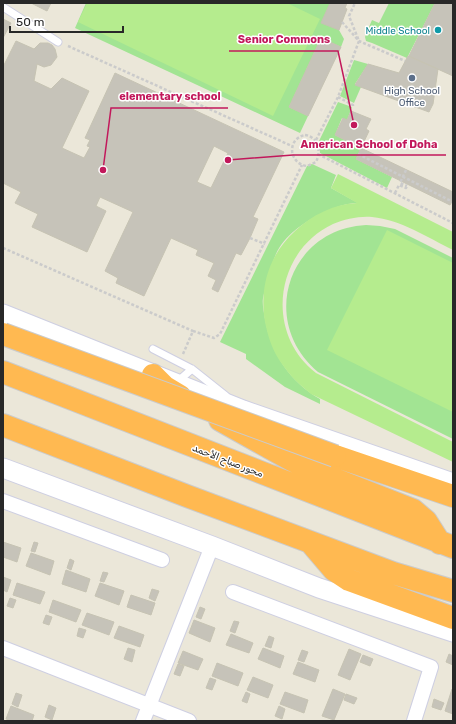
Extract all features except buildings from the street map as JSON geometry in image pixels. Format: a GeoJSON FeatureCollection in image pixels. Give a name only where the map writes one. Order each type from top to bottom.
{"type":"FeatureCollection","features":[{"type":"Feature","properties":{"kind":"highway"},"geometry":{"type":"LineString","coordinates":[[3,334],[335,456],[453,496]]}},
{"type":"Feature","properties":{"kind":"highway","name":"محور صباح الأحمد"},"geometry":{"type":"LineString","coordinates":[[3,372],[447,545]]}},
{"type":"Feature","properties":{"kind":"highway"},"geometry":{"type":"LineString","coordinates":[[153,375],[169,390],[286,457],[337,480],[413,510],[426,521],[447,545]]}},
{"type":"Feature","properties":{"kind":"highway"},"geometry":{"type":"LineString","coordinates":[[3,425],[393,573],[453,591]]}},
{"type":"Feature","properties":{"kind":"highway"},"geometry":{"type":"LineString","coordinates":[[310,542],[323,559],[334,570],[348,580],[453,618]]}},
{"type":"Feature","properties":{"kind":"street"},"geometry":{"type":"LineString","coordinates":[[3,314],[243,410],[453,483]]}},
{"type":"Feature","properties":{"kind":"street"},"geometry":{"type":"LineString","coordinates":[[3,468],[212,546],[319,588],[453,632]]}},
{"type":"Feature","properties":{"kind":"street"},"geometry":{"type":"LineString","coordinates":[[3,501],[162,560]]}},
{"type":"Feature","properties":{"kind":"street"},"geometry":{"type":"LineString","coordinates":[[143,721],[212,546]]}},
{"type":"Feature","properties":{"kind":"street"},"geometry":{"type":"LineString","coordinates":[[233,592],[431,667],[414,721]]}},
{"type":"Feature","properties":{"kind":"street"},"geometry":{"type":"LineString","coordinates":[[3,648],[189,721]]}},
{"type":"Feature","properties":{"kind":"lane"},"geometry":{"type":"LineString","coordinates":[[3,7],[58,42]]}},
{"type":"Feature","properties":{"kind":"lane"},"geometry":{"type":"LineString","coordinates":[[153,349],[192,369],[243,410]]}},
{"type":"Feature","properties":{"kind":"lane"},"geometry":{"type":"LineString","coordinates":[[175,384],[192,369]]}},
{"type":"Feature","properties":{"kind":"path"},"geometry":{"type":"LineString","coordinates":[[316,140],[338,97],[359,42],[349,16],[355,3]]}},
{"type":"Feature","properties":{"kind":"path"},"geometry":{"type":"LineString","coordinates":[[342,22],[359,42],[405,61]]}},
{"type":"Feature","properties":{"kind":"path"},"geometry":{"type":"LineString","coordinates":[[58,42],[292,146]]}},
{"type":"Feature","properties":{"kind":"path"},"geometry":{"type":"LineString","coordinates":[[338,97],[353,106]]}},
{"type":"Feature","properties":{"kind":"path"},"geometry":{"type":"LineString","coordinates":[[301,136],[310,136],[316,140],[318,144],[316,162],[307,166],[302,165],[292,154],[292,146],[297,138],[301,136]]}},
{"type":"Feature","properties":{"kind":"path"},"geometry":{"type":"LineString","coordinates":[[318,154],[453,223]]}},
{"type":"Feature","properties":{"kind":"path"},"geometry":{"type":"LineString","coordinates":[[358,154],[453,202]]}},
{"type":"Feature","properties":{"kind":"path"},"geometry":{"type":"LineString","coordinates":[[3,248],[193,331],[214,338],[220,334],[302,165]]}},
{"type":"Feature","properties":{"kind":"path"},"geometry":{"type":"LineString","coordinates":[[395,193],[399,185],[406,188],[407,186],[400,183],[406,170]]}},
{"type":"Feature","properties":{"kind":"path"},"geometry":{"type":"LineString","coordinates":[[250,238],[265,244]]}},
{"type":"Feature","properties":{"kind":"path"},"geometry":{"type":"LineString","coordinates":[[179,362],[193,331]]}},
{"type":"Feature","properties":{"kind":"green space"},"geometry":{"type":"Polygon","coordinates":[[[86,3],[330,3],[339,30],[344,39],[341,47],[321,38],[289,107],[308,116],[300,133],[75,28],[86,3]]]}},
{"type":"Feature","properties":{"kind":"green space"},"geometry":{"type":"Polygon","coordinates":[[[87,3],[287,3],[320,19],[273,116],[78,22],[87,3]]]}},
{"type":"Feature","properties":{"kind":"green space"},"geometry":{"type":"Polygon","coordinates":[[[389,3],[435,3],[407,58],[366,41],[365,37],[372,20],[379,23],[389,3]]]}},
{"type":"Feature","properties":{"kind":"green space"},"geometry":{"type":"Polygon","coordinates":[[[354,60],[368,64],[355,84],[361,87],[354,103],[340,96],[354,60]]]}},
{"type":"Feature","properties":{"kind":"green space"},"geometry":{"type":"Polygon","coordinates":[[[338,102],[352,107],[347,120],[342,118],[335,135],[361,148],[356,159],[392,177],[387,188],[320,153],[319,141],[338,102]]]}},
{"type":"Feature","properties":{"kind":"green space"},"geometry":{"type":"Polygon","coordinates":[[[312,164],[336,175],[331,188],[358,203],[344,205],[321,214],[301,225],[284,241],[275,256],[264,292],[263,303],[268,332],[277,355],[291,375],[309,392],[320,399],[320,404],[285,387],[246,359],[246,354],[220,342],[307,166],[312,164]]]}},
{"type":"Feature","properties":{"kind":"green space"},"geometry":{"type":"Polygon","coordinates":[[[338,174],[453,232],[453,250],[404,225],[383,219],[357,217],[333,224],[313,237],[299,253],[288,272],[283,294],[283,315],[289,337],[299,356],[316,373],[453,442],[453,462],[311,394],[288,372],[271,344],[265,322],[264,296],[265,284],[272,261],[286,240],[302,225],[316,215],[332,208],[357,203],[331,188],[338,174]]]}},
{"type":"Feature","properties":{"kind":"green space"},"geometry":{"type":"Polygon","coordinates":[[[366,225],[395,229],[453,258],[453,439],[318,372],[300,351],[289,328],[286,305],[290,281],[301,260],[317,243],[339,230],[366,225]]]}},
{"type":"Feature","properties":{"kind":"green space"},"geometry":{"type":"Polygon","coordinates":[[[387,230],[453,263],[453,412],[327,350],[387,230]]]}},
{"type":"Feature","properties":{"kind":"place","name":"Middle School"},"geometry":{"type":"Point","coordinates":[438,30]}},
{"type":"Feature","properties":{"kind":"place","name":"High School Office"},"geometry":{"type":"Point","coordinates":[412,78]}},
{"type":"Feature","properties":{"kind":"place","name":"Senior Commons"},"geometry":{"type":"Point","coordinates":[354,125]}},
{"type":"Feature","properties":{"kind":"place","name":"American School of Doha"},"geometry":{"type":"Point","coordinates":[228,160]}},
{"type":"Feature","properties":{"kind":"place","name":"elementary school"},"geometry":{"type":"Point","coordinates":[103,170]}}]}
